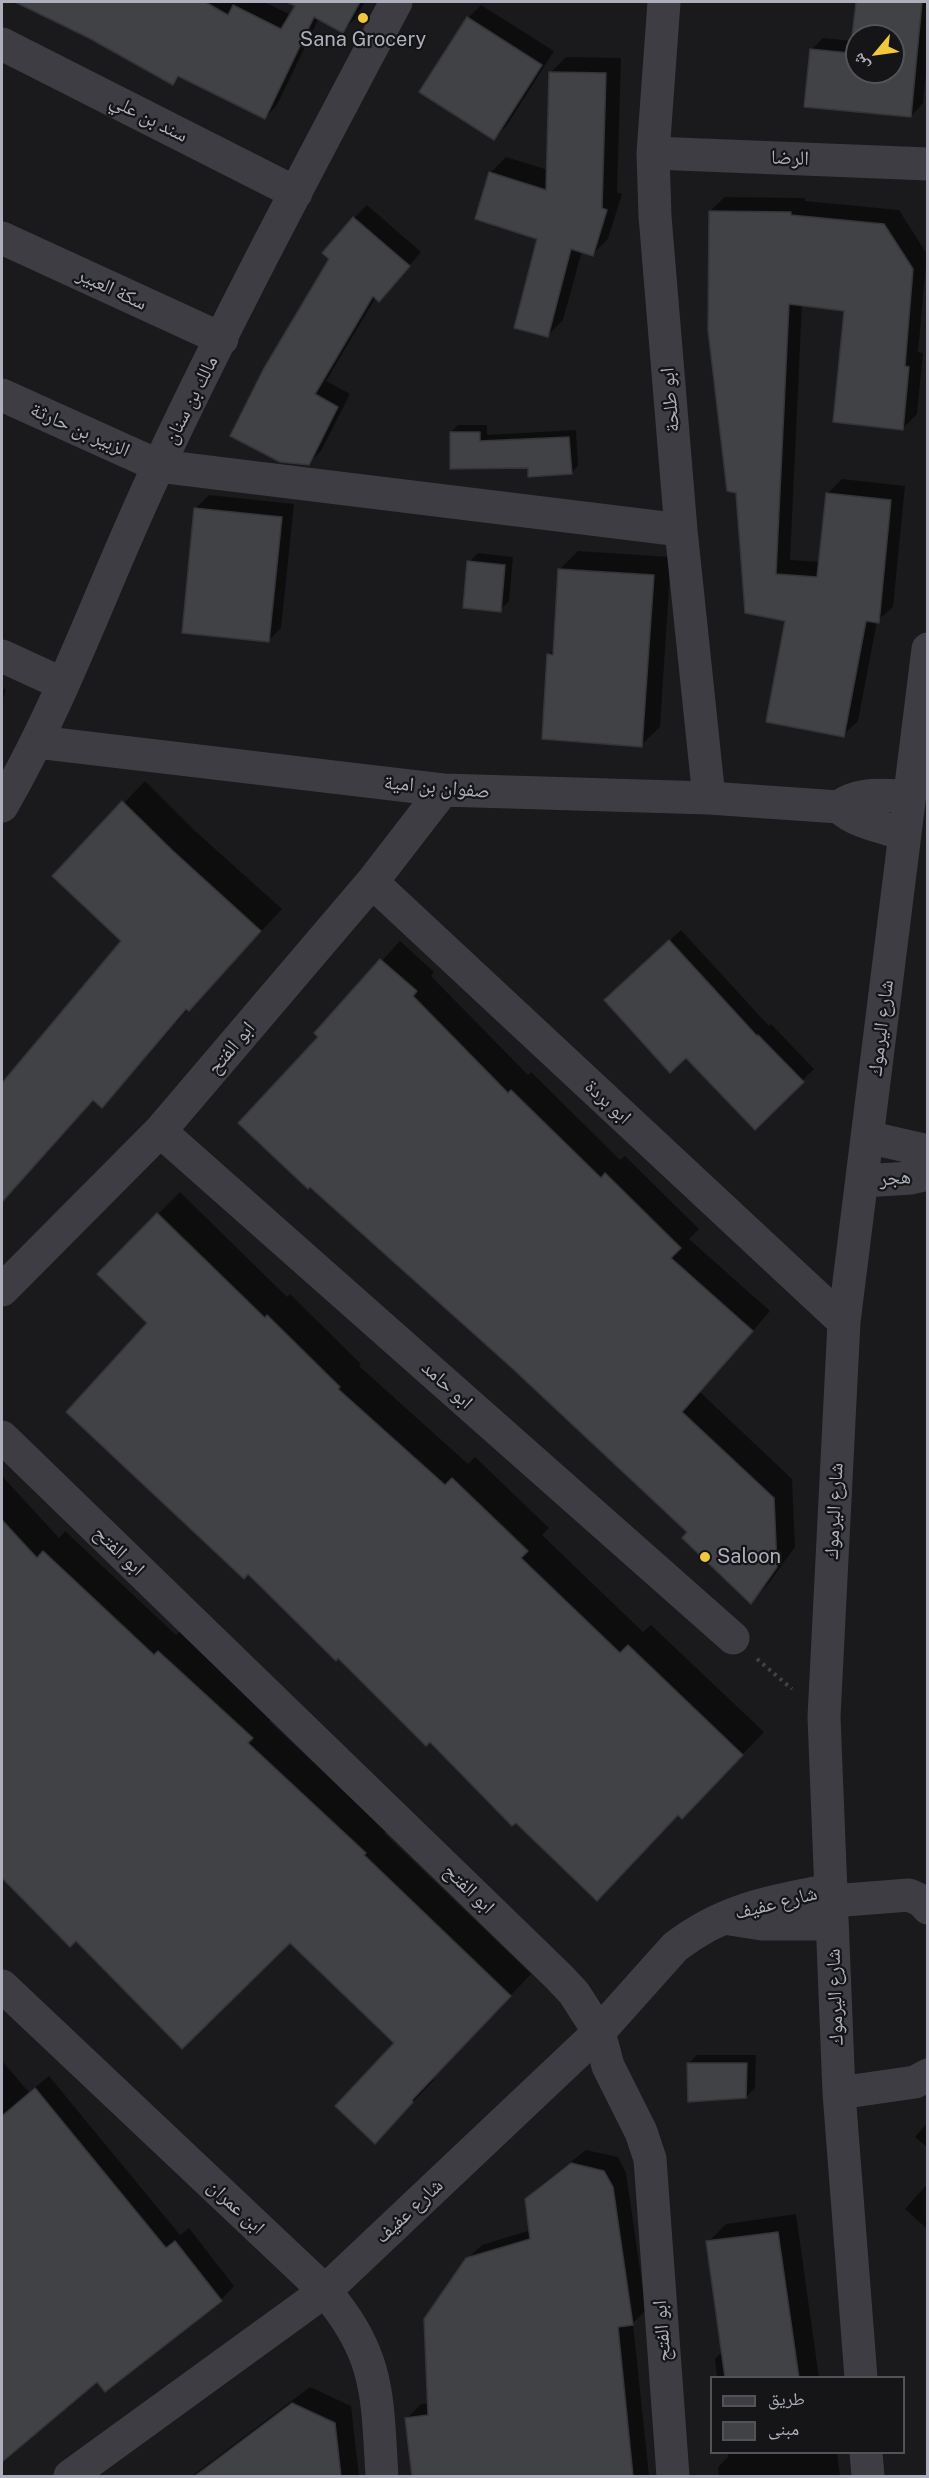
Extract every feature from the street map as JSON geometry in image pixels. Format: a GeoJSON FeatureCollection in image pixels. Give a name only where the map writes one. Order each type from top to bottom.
{"type":"FeatureCollection","features":[{"type":"Feature","properties":{"kind":"street","name":"مالك بن سنان"},"geometry":{"type":"LineString","coordinates":[[6,790],[37,742],[159,465],[296,193],[396,2]]}},
{"type":"Feature","properties":{"kind":"street","name":"ابو طلحة"},"geometry":{"type":"LineString","coordinates":[[664,2],[653,153],[655,216],[681,530],[709,798]]}},
{"type":"Feature","properties":{"kind":"street","name":"سند بن علي"},"geometry":{"type":"LineString","coordinates":[[2,44],[296,193]]}},
{"type":"Feature","properties":{"kind":"street","name":"الرضا"},"geometry":{"type":"LineString","coordinates":[[653,153],[927,164]]}},
{"type":"Feature","properties":{"kind":"street","name":"سكة العبير"},"geometry":{"type":"LineString","coordinates":[[2,238],[222,339]]}},
{"type":"Feature","properties":{"kind":"street","name":"الزبير بن حارثة"},"geometry":{"type":"LineString","coordinates":[[2,395],[159,465],[681,530]]}},
{"type":"Feature","properties":{"kind":"street","name":"شارع اليرموك"},"geometry":{"type":"LineString","coordinates":[[861,2376],[839,2093],[824,1718],[844,1322],[910,796],[922,749],[927,649]]}},
{"type":"Feature","properties":{"kind":"street"},"geometry":{"type":"LineString","coordinates":[[2,656],[63,684]]}},
{"type":"Feature","properties":{"kind":"street","name":"صفوان بن امية"},"geometry":{"type":"LineString","coordinates":[[37,742],[443,790],[709,798],[839,807],[858,820],[905,834]]}},
{"type":"Feature","properties":{"kind":"street","name":"ابو الفتح"},"geometry":{"type":"LineString","coordinates":[[2,1290],[160,1131],[372,882],[443,790]]}},
{"type":"Feature","properties":{"kind":"street","name":"صفوان بن امية"},"geometry":{"type":"LineString","coordinates":[[839,807],[848,800],[861,796],[910,796]]}},
{"type":"Feature","properties":{"kind":"street","name":"ابو بردة"},"geometry":{"type":"LineString","coordinates":[[372,882],[844,1322]]}},
{"type":"Feature","properties":{"kind":"street","name":"ابو حامد"},"geometry":{"type":"LineString","coordinates":[[160,1131],[733,1638]]}},
{"type":"Feature","properties":{"kind":"street","name":"هجر"},"geometry":{"type":"LineString","coordinates":[[867,1137],[927,1151]]}},
{"type":"Feature","properties":{"kind":"street","name":"هجر"},"geometry":{"type":"LineString","coordinates":[[863,1181],[911,1178],[927,1174]]}},
{"type":"Feature","properties":{"kind":"street","name":"ابو الفتح"},"geometry":{"type":"LineString","coordinates":[[2,1437],[574,1993],[599,2032],[608,2066],[637,2124],[650,2159],[673,2476]]}},
{"type":"Feature","properties":{"kind":"street","name":"شارع عفيف"},"geometry":{"type":"LineString","coordinates":[[70,2476],[325,2291],[599,2032],[675,1947],[690,1935],[751,1906],[832,1905],[909,1895],[926,1903]]}},
{"type":"Feature","properties":{"kind":"street","name":"ابن عمران"},"geometry":{"type":"LineString","coordinates":[[2,1986],[325,2291],[344,2314],[355,2331],[371,2367],[377,2397],[382,2476]]}},
{"type":"Feature","properties":{"kind":"street"},"geometry":{"type":"LineString","coordinates":[[839,2093],[915,2082],[927,2075]]}},
{"type":"Feature","properties":{"kind":"street"},"geometry":{"type":"LineString","coordinates":[[866,2454],[868,2476]]}},
{"type":"Feature","properties":{"kind":"path"},"geometry":{"type":"LineString","coordinates":[[733,1638],[824,1718]]}},
{"type":"Feature","properties":{"kind":"building"},"geometry":{"type":"Polygon","coordinates":[[[15,2],[205,2],[228,15],[233,5],[281,29],[295,6],[287,2],[360,2],[343,33],[314,17],[265,119],[178,76],[173,85],[89,38],[15,2]]]}},
{"type":"Feature","properties":{"kind":"building"},"geometry":{"type":"Polygon","coordinates":[[[856,2],[922,2],[911,117],[804,107],[810,49],[845,52],[845,84],[905,84],[905,24],[853,24],[856,2]]]}},
{"type":"Feature","properties":{"kind":"building"},"geometry":{"type":"Polygon","coordinates":[[[467,17],[542,65],[494,140],[419,92],[467,17]]]}},
{"type":"Feature","properties":{"kind":"building"},"geometry":{"type":"Polygon","coordinates":[[[549,72],[606,73],[602,208],[607,210],[593,256],[571,249],[548,337],[514,328],[537,239],[475,219],[489,172],[546,190],[549,72]]]}},
{"type":"Feature","properties":{"kind":"building"},"geometry":{"type":"Polygon","coordinates":[[[709,211],[791,212],[791,215],[884,224],[913,269],[905,366],[909,367],[903,430],[833,422],[844,311],[789,304],[776,574],[817,577],[826,493],[891,500],[879,623],[866,621],[844,737],[766,722],[785,621],[745,613],[736,493],[727,491],[708,330],[709,211]]]}},
{"type":"Feature","properties":{"kind":"building"},"geometry":{"type":"Polygon","coordinates":[[[353,217],[410,266],[379,302],[373,296],[315,394],[338,407],[309,465],[280,462],[230,436],[263,370],[329,259],[322,253],[353,217]]]}},
{"type":"Feature","properties":{"kind":"building"},"geometry":{"type":"Polygon","coordinates":[[[450,432],[480,432],[480,441],[569,437],[572,474],[528,477],[528,468],[450,469],[450,432]]]}},
{"type":"Feature","properties":{"kind":"building"},"geometry":{"type":"Polygon","coordinates":[[[194,508],[282,517],[269,642],[182,633],[194,508]]]}},
{"type":"Feature","properties":{"kind":"building"},"geometry":{"type":"Polygon","coordinates":[[[467,561],[505,565],[501,612],[463,608],[467,561]]]}},
{"type":"Feature","properties":{"kind":"building"},"geometry":{"type":"Polygon","coordinates":[[[558,569],[654,575],[642,747],[542,739],[547,654],[553,655],[558,569]]]}},
{"type":"Feature","properties":{"kind":"building"},"geometry":{"type":"Polygon","coordinates":[[[122,801],[261,931],[189,1011],[186,1009],[102,1108],[93,1100],[2,1202],[2,1083],[121,941],[52,876],[122,801]]]}},
{"type":"Feature","properties":{"kind":"building"},"geometry":{"type":"Polygon","coordinates":[[[669,940],[757,1036],[804,1082],[755,1130],[686,1058],[670,1073],[604,1000],[669,940]]]}},
{"type":"Feature","properties":{"kind":"building"},"geometry":{"type":"Polygon","coordinates":[[[380,959],[417,991],[413,996],[508,1093],[511,1090],[601,1178],[605,1173],[681,1248],[671,1258],[753,1331],[682,1412],[774,1498],[777,1567],[751,1604],[682,1538],[687,1532],[512,1368],[310,1187],[308,1189],[238,1123],[318,1037],[314,1033],[380,959]]]}},
{"type":"Feature","properties":{"kind":"building"},"geometry":{"type":"Polygon","coordinates":[[[157,1213],[265,1318],[267,1315],[340,1387],[338,1389],[445,1485],[452,1478],[528,1551],[521,1558],[620,1653],[628,1645],[743,1755],[682,1819],[678,1815],[597,1901],[516,1823],[512,1826],[430,1742],[426,1746],[338,1658],[336,1661],[248,1574],[244,1579],[66,1412],[147,1323],[97,1274],[157,1213]]]}},
{"type":"Feature","properties":{"kind":"building"},"geometry":{"type":"Polygon","coordinates":[[[2,1520],[37,1558],[43,1551],[154,1655],[158,1651],[253,1738],[248,1743],[366,1853],[364,1855],[511,1996],[412,2100],[413,2102],[375,2144],[335,2106],[394,2043],[290,1943],[182,2049],[76,1941],[70,1947],[2,1878],[2,1520]]]}},
{"type":"Feature","properties":{"kind":"building"},"geometry":{"type":"Polygon","coordinates":[[[687,2063],[747,2063],[746,2098],[688,2102],[687,2063]]]}},
{"type":"Feature","properties":{"kind":"building"},"geometry":{"type":"Polygon","coordinates":[[[35,2088],[166,2248],[175,2241],[222,2301],[105,2392],[97,2382],[2,2462],[2,2116],[35,2088]]]}},
{"type":"Feature","properties":{"kind":"building"},"geometry":{"type":"Polygon","coordinates":[[[571,2163],[604,2171],[613,2187],[633,2325],[618,2327],[633,2476],[412,2476],[405,2418],[428,2415],[424,2319],[466,2258],[530,2239],[525,2199],[571,2163]]]}},
{"type":"Feature","properties":{"kind":"building"},"geometry":{"type":"Polygon","coordinates":[[[778,2232],[799,2376],[725,2376],[706,2241],[778,2232]]]}},
{"type":"Feature","properties":{"kind":"building"},"geometry":{"type":"Polygon","coordinates":[[[292,2403],[335,2423],[341,2476],[195,2476],[292,2403]]]}},
{"type":"Feature","properties":{"kind":"place","name":"Sana Grocery"},"geometry":{"type":"Point","coordinates":[363,18]}},
{"type":"Feature","properties":{"kind":"place","name":"Saloon"},"geometry":{"type":"Point","coordinates":[705,1557]}}]}
